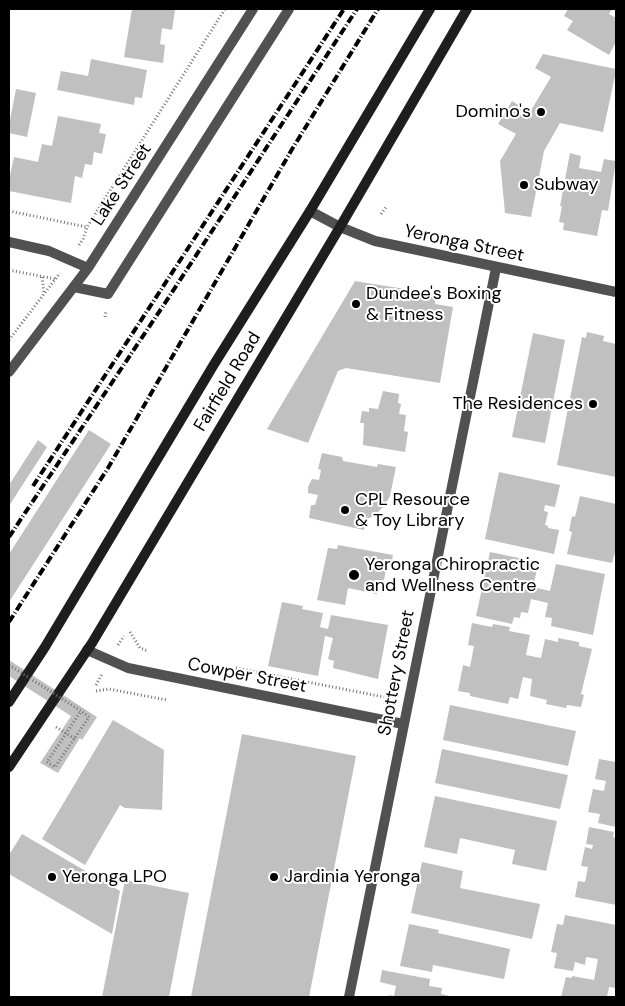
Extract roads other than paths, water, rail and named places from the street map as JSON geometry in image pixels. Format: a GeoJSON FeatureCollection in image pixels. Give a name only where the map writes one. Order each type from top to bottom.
{"type":"FeatureCollection","features":[{"type":"Feature","properties":{"kind":"main road","name":"Fairfield Road"},"geometry":{"type":"LineString","coordinates":[[9,702],[45,647],[213,366],[310,211],[430,9]]}},
{"type":"Feature","properties":{"kind":"main road","name":"Fairfield Road"},"geometry":{"type":"LineString","coordinates":[[9,767],[87,650],[340,227],[467,9]]}},
{"type":"Feature","properties":{"kind":"street","name":"Lake Street"},"geometry":{"type":"LineString","coordinates":[[9,372],[88,268],[253,9]]}},
{"type":"Feature","properties":{"kind":"street"},"geometry":{"type":"LineString","coordinates":[[74,287],[108,294],[289,9]]}},
{"type":"Feature","properties":{"kind":"street","name":"Yeronga Street"},"geometry":{"type":"LineString","coordinates":[[310,211],[340,227],[375,241],[616,292]]}},
{"type":"Feature","properties":{"kind":"street"},"geometry":{"type":"LineString","coordinates":[[9,242],[49,251],[88,268]]}},
{"type":"Feature","properties":{"kind":"street","name":"Shottery Street"},"geometry":{"type":"LineString","coordinates":[[349,997],[496,268]]}},
{"type":"Feature","properties":{"kind":"street","name":"Cowper Street"},"geometry":{"type":"LineString","coordinates":[[87,650],[128,668],[403,724]]}},
{"type":"Feature","properties":{"kind":"railway"},"geometry":{"type":"LineString","coordinates":[[33,486],[344,9]]}},
{"type":"Feature","properties":{"kind":"railway"},"geometry":{"type":"LineString","coordinates":[[9,537],[357,9]]}},
{"type":"Feature","properties":{"kind":"railway"},"geometry":{"type":"LineString","coordinates":[[9,622],[108,468],[291,151],[378,9]]}},
{"type":"Feature","properties":{"kind":"place","name":"Domino's"},"geometry":{"type":"Point","coordinates":[541,112]}},
{"type":"Feature","properties":{"kind":"place","name":"Subway"},"geometry":{"type":"Point","coordinates":[524,185]}},
{"type":"Feature","properties":{"kind":"place","name":"Dundee's Boxing & Fitness"},"geometry":{"type":"Point","coordinates":[356,304]}},
{"type":"Feature","properties":{"kind":"place","name":"The Residences"},"geometry":{"type":"Point","coordinates":[593,404]}},
{"type":"Feature","properties":{"kind":"place","name":"CPL Resource & Toy Library"},"geometry":{"type":"Point","coordinates":[345,510]}},
{"type":"Feature","properties":{"kind":"place","name":"Yeronga Chiropractic and Wellness Centre"},"geometry":{"type":"Point","coordinates":[354,575]}},
{"type":"Feature","properties":{"kind":"place","name":"Yeronga LPO"},"geometry":{"type":"Point","coordinates":[52,877]}},
{"type":"Feature","properties":{"kind":"place","name":"Jardinia Yeronga"},"geometry":{"type":"Point","coordinates":[274,877]}}]}
